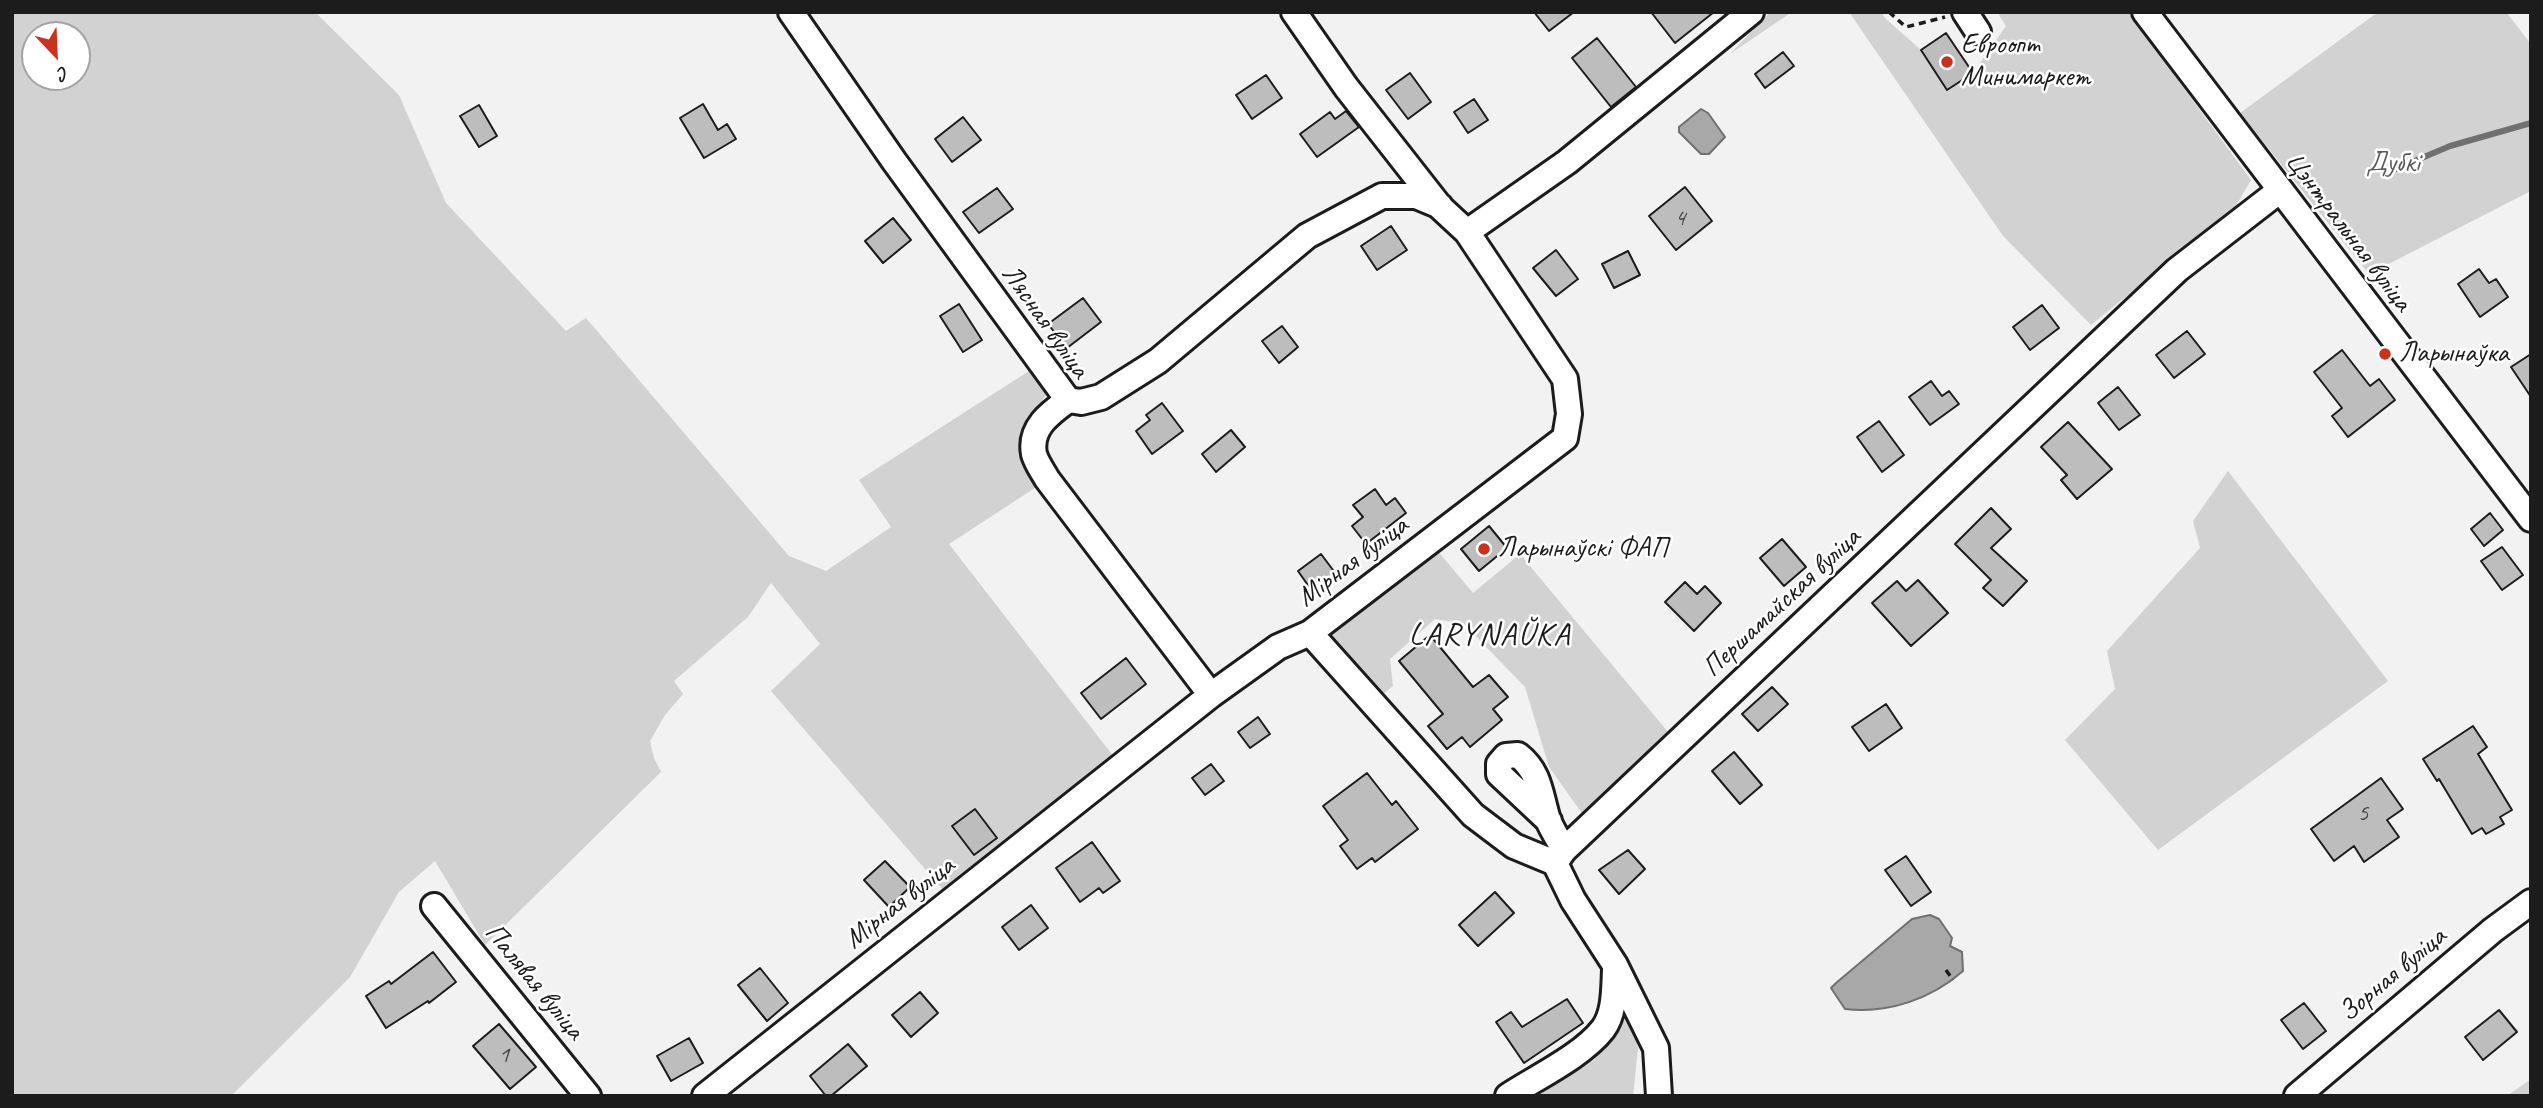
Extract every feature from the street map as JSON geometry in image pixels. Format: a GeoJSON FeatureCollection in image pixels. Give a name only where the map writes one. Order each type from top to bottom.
{"type":"FeatureCollection","features":[{"type":"Feature","properties":{"kind":"street","name":"Лясная вуліца"},"geometry":{"type":"LineString","coordinates":[[790,12],[894,161],[1068,400],[1050,413],[1035,431],[1034,454],[1047,479],[1211,695]]}},
{"type":"Feature","properties":{"kind":"street"},"geometry":{"type":"LineString","coordinates":[[1294,12],[1346,87],[1440,207],[1467,232],[1567,162],[1751,12]]}},
{"type":"Feature","properties":{"kind":"street","name":"Цэнтральная вуліца"},"geometry":{"type":"LineString","coordinates":[[2145,12],[2531,519]]}},
{"type":"Feature","properties":{"kind":"street","name":"Першамайская вуліца"},"geometry":{"type":"LineString","coordinates":[[1559,857],[2177,270],[2279,191]]}},
{"type":"Feature","properties":{"kind":"street"},"geometry":{"type":"LineString","coordinates":[[1068,400],[1081,402],[1101,397],[1158,360],[1307,236],[1381,196],[1416,196],[1440,207]]}},
{"type":"Feature","properties":{"kind":"street","name":"Мірная вуліца"},"geometry":{"type":"LineString","coordinates":[[705,1096],[1211,695],[1278,647],[1310,633],[1565,438],[1569,414],[1565,379],[1467,232]]}},
{"type":"Feature","properties":{"kind":"street"},"geometry":{"type":"LineString","coordinates":[[1310,633],[1473,815],[1514,846],[1559,857]]}},
{"type":"Feature","properties":{"kind":"street"},"geometry":{"type":"LineString","coordinates":[[1549,821],[1573,900],[1615,965],[1656,1048],[1659,1096]]}},
{"type":"Feature","properties":{"kind":"street","name":"Зорная вуліца"},"geometry":{"type":"LineString","coordinates":[[2297,1096],[2493,930],[2531,902]]}},
{"type":"Feature","properties":{"kind":"street","name":"Палявая вуліца"},"geometry":{"type":"LineString","coordinates":[[434,906],[588,1096]]}},
{"type":"Feature","properties":{"kind":"street"},"geometry":{"type":"LineString","coordinates":[[1508,1096],[1581,1050],[1604,1028],[1614,1001],[1615,965]]}},
{"type":"Feature","properties":{"kind":"path"},"geometry":{"type":"LineString","coordinates":[[1889,12],[1906,27],[1949,16],[1971,22]]}},
{"type":"Feature","properties":{"kind":"path"},"geometry":{"type":"LineString","coordinates":[[1946,970],[1953,980]]}},
{"type":"Feature","properties":{"kind":"green space"},"geometry":{"type":"Polygon","coordinates":[[[12,12],[315,12],[399,95],[446,203],[566,331],[586,318],[789,556],[826,571],[891,527],[859,480],[1029,371],[1046,395],[1029,420],[1022,439],[1024,458],[1038,486],[949,544],[1114,757],[944,891],[771,691],[820,644],[771,583],[748,617],[674,681],[683,694],[665,715],[650,741],[661,772],[485,945],[435,861],[399,892],[350,977],[231,1096],[12,1096],[12,12]]]}},
{"type":"Feature","properties":{"kind":"green space"},"geometry":{"type":"Polygon","coordinates":[[[1770,12],[1792,12],[1730,54],[1770,12]]]}},
{"type":"Feature","properties":{"kind":"green space"},"geometry":{"type":"Polygon","coordinates":[[[1849,12],[1881,12],[1921,50],[1948,90],[1973,73],[2006,26],[1997,12],[2128,12],[2251,180],[2234,209],[2091,325],[2003,236],[1849,12]]]}},
{"type":"Feature","properties":{"kind":"green space","name":"Дубкі"},"geometry":{"type":"Polygon","coordinates":[[[2378,12],[2506,12],[2531,44],[2531,191],[2369,274],[2240,113],[2378,12]]]}},
{"type":"Feature","properties":{"kind":"green space"},"geometry":{"type":"Polygon","coordinates":[[[2228,471],[2388,681],[2158,850],[2065,740],[2115,689],[2107,651],[2200,548],[2193,521],[2228,471]]]}},
{"type":"Feature","properties":{"kind":"green space"},"geometry":{"type":"Polygon","coordinates":[[[1436,549],[1473,593],[1520,554],[1668,732],[1584,816],[1549,767],[1525,687],[1464,624],[1435,619],[1390,659],[1393,686],[1378,699],[1322,633],[1436,549]]]}},
{"type":"Feature","properties":{"kind":"green space"},"geometry":{"type":"Polygon","coordinates":[[[1623,997],[1638,1048],[1633,1096],[1536,1096],[1594,1060],[1617,1024],[1623,997]]]}},
{"type":"Feature","properties":{"kind":"green space"},"geometry":{"type":"Polygon","coordinates":[[[2531,1079],[2531,1096],[2507,1096],[2531,1079]]]}},
{"type":"Feature","properties":{"kind":"shaded area"},"geometry":{"type":"Polygon","coordinates":[[[1701,109],[1708,113],[1725,137],[1709,154],[1701,154],[1679,132],[1679,127],[1701,109]]]}},
{"type":"Feature","properties":{"kind":"shaded area"},"geometry":{"type":"Polygon","coordinates":[[[1930,915],[1939,919],[1952,938],[1950,946],[1962,952],[1963,971],[1923,997],[1893,1007],[1845,1009],[1831,988],[1912,919],[1930,915]]]}},
{"type":"Feature","properties":{"kind":"building"},"geometry":{"type":"Polygon","coordinates":[[[1534,12],[1574,12],[1549,31],[1534,12]]]}},
{"type":"Feature","properties":{"kind":"building"},"geometry":{"type":"Polygon","coordinates":[[[1651,12],[1714,12],[1675,43],[1651,12]]]}},
{"type":"Feature","properties":{"kind":"building","name":"Евроопт Минимаркет"},"geometry":{"type":"Polygon","coordinates":[[[1946,33],[1973,73],[1947,90],[1921,50],[1946,33]]]}},
{"type":"Feature","properties":{"kind":"building"},"geometry":{"type":"Polygon","coordinates":[[[1597,38],[1636,87],[1611,107],[1572,58],[1597,38]]]}},
{"type":"Feature","properties":{"kind":"building"},"geometry":{"type":"Polygon","coordinates":[[[1783,52],[1794,66],[1765,88],[1755,74],[1783,52]]]}},
{"type":"Feature","properties":{"kind":"building"},"geometry":{"type":"Polygon","coordinates":[[[1410,73],[1431,102],[1408,119],[1386,90],[1410,73]]]}},
{"type":"Feature","properties":{"kind":"building"},"geometry":{"type":"Polygon","coordinates":[[[1266,75],[1282,98],[1252,119],[1236,95],[1266,75]]]}},
{"type":"Feature","properties":{"kind":"building"},"geometry":{"type":"Polygon","coordinates":[[[1474,99],[1488,120],[1468,133],[1454,112],[1474,99]]]}},
{"type":"Feature","properties":{"kind":"building"},"geometry":{"type":"Polygon","coordinates":[[[703,104],[718,130],[727,124],[736,139],[704,158],[680,118],[703,104]]]}},
{"type":"Feature","properties":{"kind":"building"},"geometry":{"type":"Polygon","coordinates":[[[479,105],[497,136],[479,147],[460,116],[479,105]]]}},
{"type":"Feature","properties":{"kind":"building"},"geometry":{"type":"Polygon","coordinates":[[[1346,111],[1359,127],[1317,157],[1300,134],[1330,112],[1335,119],[1346,111]]]}},
{"type":"Feature","properties":{"kind":"building"},"geometry":{"type":"Polygon","coordinates":[[[963,117],[981,140],[952,162],[935,139],[963,117]]]}},
{"type":"Feature","properties":{"kind":"building"},"geometry":{"type":"Polygon","coordinates":[[[1685,187],[1712,221],[1676,250],[1649,216],[1685,187]]]}},
{"type":"Feature","properties":{"kind":"building"},"geometry":{"type":"Polygon","coordinates":[[[997,188],[1013,209],[979,233],[963,212],[997,188]]]}},
{"type":"Feature","properties":{"kind":"building"},"geometry":{"type":"Polygon","coordinates":[[[893,218],[911,240],[883,263],[865,241],[893,218]]]}},
{"type":"Feature","properties":{"kind":"building"},"geometry":{"type":"Polygon","coordinates":[[[1391,226],[1407,250],[1377,270],[1361,246],[1391,226]]]}},
{"type":"Feature","properties":{"kind":"building"},"geometry":{"type":"Polygon","coordinates":[[[1556,250],[1578,279],[1556,296],[1533,268],[1556,250]]]}},
{"type":"Feature","properties":{"kind":"building"},"geometry":{"type":"Polygon","coordinates":[[[1628,251],[1640,275],[1614,288],[1602,264],[1628,251]]]}},
{"type":"Feature","properties":{"kind":"building"},"geometry":{"type":"Polygon","coordinates":[[[2479,269],[2489,283],[2496,279],[2508,297],[2480,317],[2458,284],[2479,269]]]}},
{"type":"Feature","properties":{"kind":"building"},"geometry":{"type":"Polygon","coordinates":[[[1083,298],[1101,322],[1067,348],[1048,324],[1083,298]]]}},
{"type":"Feature","properties":{"kind":"building"},"geometry":{"type":"Polygon","coordinates":[[[959,304],[982,340],[963,352],[940,316],[959,304]]]}},
{"type":"Feature","properties":{"kind":"building"},"geometry":{"type":"Polygon","coordinates":[[[2042,305],[2059,328],[2030,350],[2013,327],[2042,305]]]}},
{"type":"Feature","properties":{"kind":"building"},"geometry":{"type":"Polygon","coordinates":[[[1282,326],[1298,347],[1279,363],[1262,341],[1282,326]]]}},
{"type":"Feature","properties":{"kind":"building"},"geometry":{"type":"Polygon","coordinates":[[[2187,331],[2205,354],[2174,378],[2156,355],[2187,331]]]}},
{"type":"Feature","properties":{"kind":"building"},"geometry":{"type":"Polygon","coordinates":[[[2342,350],[2370,386],[2379,379],[2395,400],[2348,437],[2332,416],[2342,408],[2314,372],[2342,350]]]}},
{"type":"Feature","properties":{"kind":"building"},"geometry":{"type":"Polygon","coordinates":[[[2531,354],[2531,397],[2511,367],[2531,354]]]}},
{"type":"Feature","properties":{"kind":"building"},"geometry":{"type":"Polygon","coordinates":[[[1931,381],[1942,396],[1949,391],[1959,404],[1930,425],[1909,397],[1931,381]]]}},
{"type":"Feature","properties":{"kind":"building"},"geometry":{"type":"Polygon","coordinates":[[[2118,387],[2140,415],[2119,430],[2098,403],[2118,387]]]}},
{"type":"Feature","properties":{"kind":"building"},"geometry":{"type":"Polygon","coordinates":[[[1162,403],[1183,431],[1152,454],[1136,431],[1150,420],[1146,415],[1162,403]]]}},
{"type":"Feature","properties":{"kind":"building"},"geometry":{"type":"Polygon","coordinates":[[[1879,421],[1904,455],[1882,472],[1857,437],[1879,421]]]}},
{"type":"Feature","properties":{"kind":"building"},"geometry":{"type":"Polygon","coordinates":[[[2068,422],[2112,469],[2077,499],[2061,480],[2067,475],[2041,447],[2068,422]]]}},
{"type":"Feature","properties":{"kind":"building"},"geometry":{"type":"Polygon","coordinates":[[[1231,430],[1245,447],[1216,472],[1202,454],[1231,430]]]}},
{"type":"Feature","properties":{"kind":"building"},"geometry":{"type":"Polygon","coordinates":[[[1375,489],[1386,505],[1395,498],[1406,513],[1366,544],[1352,526],[1363,517],[1353,505],[1375,489]]]}},
{"type":"Feature","properties":{"kind":"building"},"geometry":{"type":"Polygon","coordinates":[[[1991,508],[2011,529],[1991,548],[2027,581],[2003,606],[1983,588],[1991,580],[1955,544],[1991,508]]]}},
{"type":"Feature","properties":{"kind":"building"},"geometry":{"type":"Polygon","coordinates":[[[2490,513],[2503,530],[2484,546],[2471,529],[2490,513]]]}},
{"type":"Feature","properties":{"kind":"building","name":"Ларынаўскі ФАП"},"geometry":{"type":"Polygon","coordinates":[[[1489,526],[1507,548],[1479,571],[1461,549],[1489,526]]]}},
{"type":"Feature","properties":{"kind":"building"},"geometry":{"type":"Polygon","coordinates":[[[1782,539],[1806,567],[1784,586],[1760,558],[1782,539]]]}},
{"type":"Feature","properties":{"kind":"building"},"geometry":{"type":"Polygon","coordinates":[[[2502,547],[2523,575],[2502,590],[2481,561],[2502,547]]]}},
{"type":"Feature","properties":{"kind":"building"},"geometry":{"type":"Polygon","coordinates":[[[1321,554],[1336,574],[1312,591],[1298,571],[1321,554]]]}},
{"type":"Feature","properties":{"kind":"building"},"geometry":{"type":"Polygon","coordinates":[[[1918,580],[1948,613],[1911,646],[1872,603],[1897,581],[1906,591],[1918,580]]]}},
{"type":"Feature","properties":{"kind":"building"},"geometry":{"type":"Polygon","coordinates":[[[1685,582],[1697,594],[1705,586],[1721,603],[1694,631],[1665,602],[1685,582]]]}},
{"type":"Feature","properties":{"kind":"building"},"geometry":{"type":"Polygon","coordinates":[[[1430,635],[1473,687],[1489,675],[1508,697],[1493,709],[1502,720],[1470,747],[1462,737],[1447,749],[1428,726],[1443,714],[1399,661],[1430,635]]]}},
{"type":"Feature","properties":{"kind":"building"},"geometry":{"type":"Polygon","coordinates":[[[1126,658],[1146,684],[1101,719],[1081,693],[1126,658]]]}},
{"type":"Feature","properties":{"kind":"building"},"geometry":{"type":"Polygon","coordinates":[[[1772,687],[1788,704],[1758,731],[1742,714],[1772,687]]]}},
{"type":"Feature","properties":{"kind":"building"},"geometry":{"type":"Polygon","coordinates":[[[1886,704],[1902,728],[1869,751],[1852,727],[1886,704]]]}},
{"type":"Feature","properties":{"kind":"building"},"geometry":{"type":"Polygon","coordinates":[[[1258,717],[1270,734],[1250,748],[1238,732],[1258,717]]]}},
{"type":"Feature","properties":{"kind":"building"},"geometry":{"type":"Polygon","coordinates":[[[2473,726],[2487,747],[2478,754],[2512,810],[2500,817],[2504,824],[2486,834],[2482,828],[2472,834],[2439,779],[2437,781],[2423,759],[2473,726]]]}},
{"type":"Feature","properties":{"kind":"building"},"geometry":{"type":"Polygon","coordinates":[[[1734,752],[1762,785],[1740,804],[1712,771],[1734,752]]]}},
{"type":"Feature","properties":{"kind":"building"},"geometry":{"type":"Polygon","coordinates":[[[1211,764],[1224,781],[1205,795],[1192,778],[1211,764]]]}},
{"type":"Feature","properties":{"kind":"building"},"geometry":{"type":"Polygon","coordinates":[[[1367,773],[1392,805],[1396,801],[1418,829],[1375,862],[1372,858],[1357,869],[1340,846],[1348,840],[1323,806],[1367,773]]]}},
{"type":"Feature","properties":{"kind":"building"},"geometry":{"type":"Polygon","coordinates":[[[2381,778],[2403,809],[2387,820],[2399,837],[2364,862],[2354,846],[2334,861],[2311,829],[2381,778]]]}},
{"type":"Feature","properties":{"kind":"building"},"geometry":{"type":"Polygon","coordinates":[[[975,809],[997,838],[974,855],[952,826],[975,809]]]}},
{"type":"Feature","properties":{"kind":"building"},"geometry":{"type":"Polygon","coordinates":[[[1092,842],[1120,881],[1103,893],[1099,888],[1080,902],[1056,868],[1092,842]]]}},
{"type":"Feature","properties":{"kind":"building"},"geometry":{"type":"Polygon","coordinates":[[[1628,850],[1645,869],[1619,894],[1599,870],[1628,850]]]}},
{"type":"Feature","properties":{"kind":"building"},"geometry":{"type":"Polygon","coordinates":[[[1906,856],[1931,892],[1911,906],[1885,870],[1906,856]]]}},
{"type":"Feature","properties":{"kind":"building"},"geometry":{"type":"Polygon","coordinates":[[[885,861],[910,887],[889,907],[864,880],[885,861]]]}},
{"type":"Feature","properties":{"kind":"building"},"geometry":{"type":"Polygon","coordinates":[[[1495,892],[1514,913],[1478,946],[1459,925],[1495,892]]]}},
{"type":"Feature","properties":{"kind":"building"},"geometry":{"type":"Polygon","coordinates":[[[1031,905],[1048,928],[1019,950],[1002,927],[1031,905]]]}},
{"type":"Feature","properties":{"kind":"building"},"geometry":{"type":"Polygon","coordinates":[[[433,952],[456,982],[429,1003],[428,1001],[386,1028],[366,996],[389,981],[391,984],[433,952]]]}},
{"type":"Feature","properties":{"kind":"building"},"geometry":{"type":"Polygon","coordinates":[[[760,968],[788,1003],[767,1021],[738,985],[760,968]]]}},
{"type":"Feature","properties":{"kind":"building"},"geometry":{"type":"Polygon","coordinates":[[[920,992],[938,1013],[911,1037],[892,1015],[920,992]]]}},
{"type":"Feature","properties":{"kind":"building"},"geometry":{"type":"Polygon","coordinates":[[[1567,999],[1583,1023],[1524,1063],[1496,1022],[1511,1012],[1522,1027],[1567,999]]]}},
{"type":"Feature","properties":{"kind":"building"},"geometry":{"type":"Polygon","coordinates":[[[2304,1003],[2326,1031],[2303,1049],[2281,1020],[2304,1003]]]}},
{"type":"Feature","properties":{"kind":"building"},"geometry":{"type":"Polygon","coordinates":[[[2499,1010],[2517,1032],[2483,1060],[2465,1037],[2499,1010]]]}},
{"type":"Feature","properties":{"kind":"building"},"geometry":{"type":"Polygon","coordinates":[[[499,1024],[536,1067],[510,1089],[473,1046],[499,1024]]]}},
{"type":"Feature","properties":{"kind":"building"},"geometry":{"type":"Polygon","coordinates":[[[689,1038],[703,1063],[671,1081],[657,1056],[689,1038]]]}},
{"type":"Feature","properties":{"kind":"building"},"geometry":{"type":"Polygon","coordinates":[[[848,1044],[867,1066],[831,1096],[826,1096],[810,1076],[848,1044]]]}},
{"type":"Feature","properties":{"kind":"waterway"},"geometry":{"type":"LineString","coordinates":[[2384,174],[2450,146],[2531,123]]}},
{"type":"Feature","properties":{"kind":"place","name":"Евроопт Минимаркет"},"geometry":{"type":"Point","coordinates":[1947,62]}},
{"type":"Feature","properties":{"kind":"place","name":"Ларынаўка"},"geometry":{"type":"Point","coordinates":[2385,354]}},
{"type":"Feature","properties":{"kind":"place","name":"Ларынаўскі ФАП"},"geometry":{"type":"Point","coordinates":[1484,549]}},
{"type":"Feature","properties":{"kind":"district","name":"LARYNAŬKA"},"geometry":{"type":"Point","coordinates":[1490,636]}}]}
